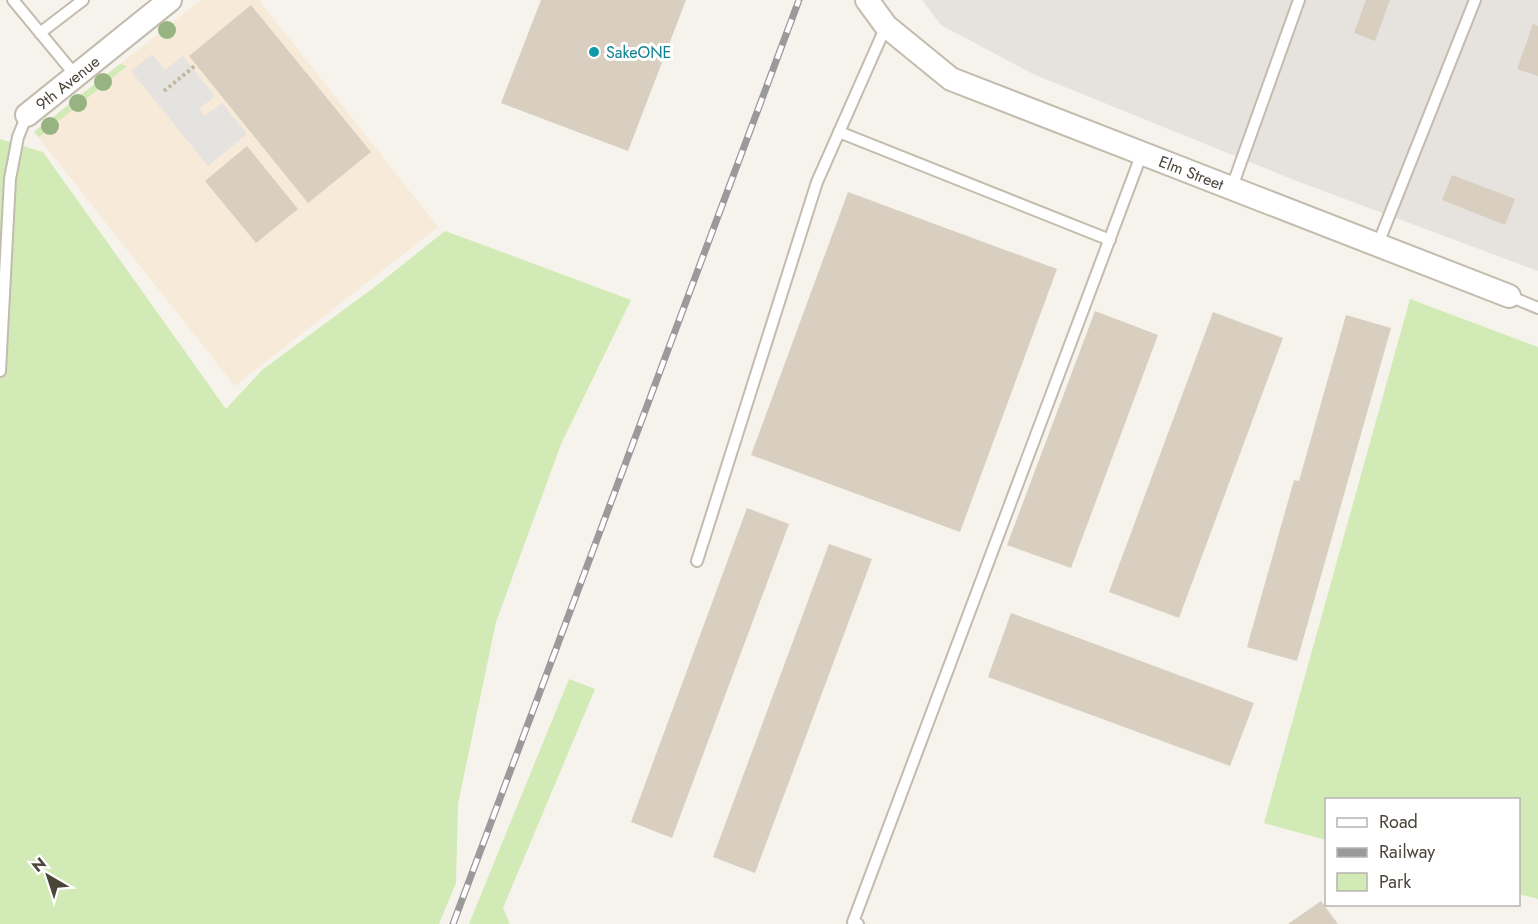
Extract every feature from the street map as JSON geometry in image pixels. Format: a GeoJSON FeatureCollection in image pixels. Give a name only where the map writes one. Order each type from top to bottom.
{"type":"FeatureCollection","features":[{"type":"Feature","properties":{"kind":"street","name":"9th Avenue"},"geometry":{"type":"LineString","coordinates":[[27,115],[170,0]]}},
{"type":"Feature","properties":{"kind":"street","name":"Elm Street"},"geometry":{"type":"LineString","coordinates":[[867,0],[886,26],[951,79],[1509,296]]}},
{"type":"Feature","properties":{"kind":"lane"},"geometry":{"type":"LineString","coordinates":[[13,0],[76,76]]}},
{"type":"Feature","properties":{"kind":"lane"},"geometry":{"type":"LineString","coordinates":[[40,33],[83,0]]}},
{"type":"Feature","properties":{"kind":"lane"},"geometry":{"type":"LineString","coordinates":[[1232,188],[1299,0]]}},
{"type":"Feature","properties":{"kind":"lane"},"geometry":{"type":"LineString","coordinates":[[1378,244],[1475,0]]}},
{"type":"Feature","properties":{"kind":"lane"},"geometry":{"type":"LineString","coordinates":[[697,561],[817,182],[886,26]]}},
{"type":"Feature","properties":{"kind":"lane","name":"9th Avenue"},"geometry":{"type":"LineString","coordinates":[[0,371],[10,179],[18,137],[27,115]]}},
{"type":"Feature","properties":{"kind":"lane"},"geometry":{"type":"LineString","coordinates":[[839,132],[1110,240]]}},
{"type":"Feature","properties":{"kind":"lane"},"geometry":{"type":"LineString","coordinates":[[858,924],[853,922],[1142,153]]}},
{"type":"Feature","properties":{"kind":"lane","name":"Elm Street"},"geometry":{"type":"LineString","coordinates":[[1509,296],[1538,308]]}},
{"type":"Feature","properties":{"kind":"path"},"geometry":{"type":"LineString","coordinates":[[164,91],[196,65]]}},
{"type":"Feature","properties":{"kind":"shaded area"},"geometry":{"type":"Polygon","coordinates":[[[201,0],[259,0],[438,227],[235,386],[34,132],[201,0]]]}},
{"type":"Feature","properties":{"kind":"shaded area"},"geometry":{"type":"Polygon","coordinates":[[[922,0],[1538,0],[1538,271],[1294,180],[1033,74],[941,25],[922,0]]]}},
{"type":"Feature","properties":{"kind":"shaded area"},"geometry":{"type":"Polygon","coordinates":[[[152,54],[165,70],[183,56],[215,96],[199,109],[204,116],[222,103],[247,134],[208,166],[131,71],[152,54]]]}},
{"type":"Feature","properties":{"kind":"green space"},"geometry":{"type":"Polygon","coordinates":[[[120,64],[127,66],[39,137],[34,132],[120,64]]]}},
{"type":"Feature","properties":{"kind":"green space"},"geometry":{"type":"Polygon","coordinates":[[[0,139],[43,152],[226,409],[262,370],[376,286],[445,231],[631,300],[561,444],[496,622],[458,804],[456,883],[439,924],[0,924],[0,139]]]}},
{"type":"Feature","properties":{"kind":"green space"},"geometry":{"type":"Polygon","coordinates":[[[1410,299],[1538,347],[1538,899],[1520,894],[1520,798],[1325,798],[1325,840],[1264,823],[1410,299]]]}},
{"type":"Feature","properties":{"kind":"green space"},"geometry":{"type":"Polygon","coordinates":[[[569,679],[595,689],[503,908],[510,924],[469,924],[569,679]]]}},
{"type":"Feature","properties":{"kind":"building","name":"SakeONE"},"geometry":{"type":"Polygon","coordinates":[[[541,0],[686,0],[628,151],[501,103],[541,0]]]}},
{"type":"Feature","properties":{"kind":"building"},"geometry":{"type":"Polygon","coordinates":[[[1366,0],[1390,0],[1375,41],[1354,33],[1366,0]]]}},
{"type":"Feature","properties":{"kind":"building"},"geometry":{"type":"Polygon","coordinates":[[[251,5],[371,152],[308,203],[189,56],[251,5]]]}},
{"type":"Feature","properties":{"kind":"building"},"geometry":{"type":"Polygon","coordinates":[[[1533,24],[1538,26],[1538,76],[1517,69],[1533,24]]]}},
{"type":"Feature","properties":{"kind":"building"},"geometry":{"type":"Polygon","coordinates":[[[247,146],[298,209],[256,243],[205,181],[247,146]]]}},
{"type":"Feature","properties":{"kind":"building"},"geometry":{"type":"Polygon","coordinates":[[[1452,175],[1515,199],[1505,225],[1442,200],[1452,175]]]}},
{"type":"Feature","properties":{"kind":"building"},"geometry":{"type":"Polygon","coordinates":[[[848,192],[1057,269],[960,532],[751,455],[848,192]]]}},
{"type":"Feature","properties":{"kind":"building"},"geometry":{"type":"Polygon","coordinates":[[[1095,311],[1158,335],[1071,568],[1007,545],[1095,311]]]}},
{"type":"Feature","properties":{"kind":"building"},"geometry":{"type":"Polygon","coordinates":[[[1213,312],[1283,338],[1179,618],[1109,592],[1213,312]]]}},
{"type":"Feature","properties":{"kind":"building"},"geometry":{"type":"Polygon","coordinates":[[[1346,315],[1391,328],[1297,661],[1247,647],[1294,480],[1299,481],[1346,315]]]}},
{"type":"Feature","properties":{"kind":"building"},"geometry":{"type":"Polygon","coordinates":[[[747,508],[789,524],[672,838],[631,822],[747,508]]]}},
{"type":"Feature","properties":{"kind":"building"},"geometry":{"type":"Polygon","coordinates":[[[829,544],[872,559],[755,873],[713,857],[829,544]]]}},
{"type":"Feature","properties":{"kind":"building"},"geometry":{"type":"Polygon","coordinates":[[[1011,613],[1254,703],[1230,766],[988,677],[1011,613]]]}},
{"type":"Feature","properties":{"kind":"building"},"geometry":{"type":"Polygon","coordinates":[[[1321,901],[1338,924],[1288,924],[1321,901]]]}},
{"type":"Feature","properties":{"kind":"railway"},"geometry":{"type":"LineString","coordinates":[[453,924],[799,0]]}},
{"type":"Feature","properties":{"kind":"place","name":"SakeONE"},"geometry":{"type":"Point","coordinates":[594,52]}}]}
